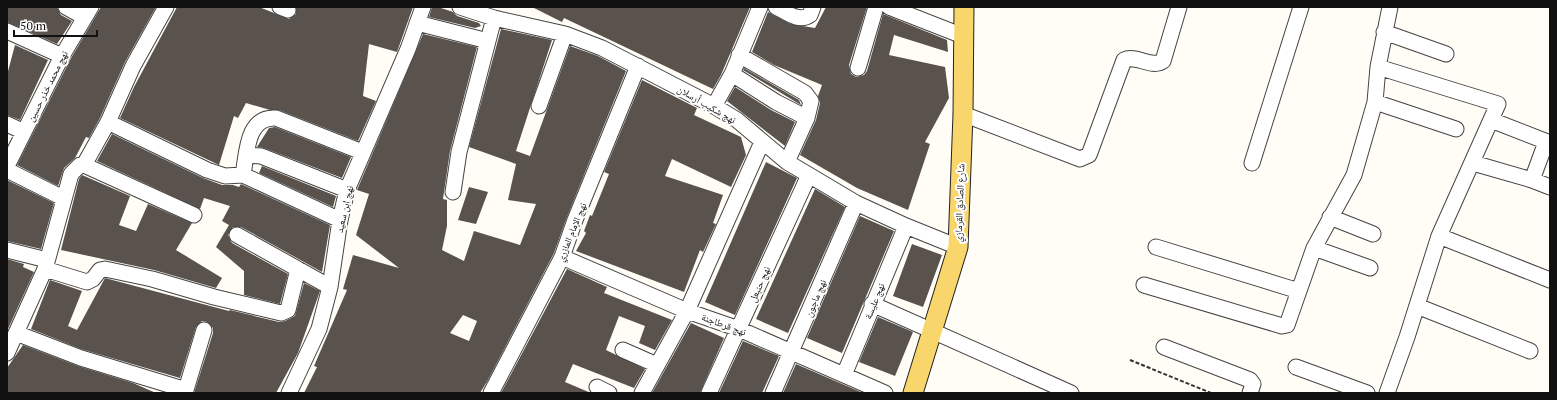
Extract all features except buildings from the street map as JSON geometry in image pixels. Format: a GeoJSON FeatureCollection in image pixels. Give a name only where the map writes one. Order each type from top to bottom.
{"type":"FeatureCollection","features":[{"type":"Feature","properties":{"kind":"main road","name":"شارع الصادق القرمازي"},"geometry":{"type":"LineString","coordinates":[[913,393],[958,247],[963,114],[964,7]]}},
{"type":"Feature","properties":{"kind":"street"},"geometry":{"type":"LineString","coordinates":[[66,7],[87,12]]}},
{"type":"Feature","properties":{"kind":"street"},"geometry":{"type":"LineString","coordinates":[[7,353],[46,264],[63,198],[71,174],[75,168],[84,165],[108,122],[133,66],[166,7]]}},
{"type":"Feature","properties":{"kind":"street","name":"نهج ابن سعيد"},"geometry":{"type":"LineString","coordinates":[[289,393],[319,329],[330,287],[340,220],[347,190],[423,7]]}},
{"type":"Feature","properties":{"kind":"street","name":"نهج شكيب أرسلان"},"geometry":{"type":"LineString","coordinates":[[460,7],[565,34],[602,48],[714,106],[737,120],[787,162],[856,203],[906,226],[958,247]]}},
{"type":"Feature","properties":{"kind":"street"},"geometry":{"type":"LineString","coordinates":[[714,106],[732,74],[760,7]]}},
{"type":"Feature","properties":{"kind":"street"},"geometry":{"type":"LineString","coordinates":[[776,7],[797,18],[810,15],[813,7]]}},
{"type":"Feature","properties":{"kind":"street"},"geometry":{"type":"LineString","coordinates":[[858,68],[876,7]]}},
{"type":"Feature","properties":{"kind":"street"},"geometry":{"type":"LineString","coordinates":[[889,7],[963,36]]}},
{"type":"Feature","properties":{"kind":"street"},"geometry":{"type":"LineString","coordinates":[[963,114],[1080,159],[1089,155],[1122,64],[1128,58],[1156,64],[1163,61],[1179,7]]}},
{"type":"Feature","properties":{"kind":"street"},"geometry":{"type":"LineString","coordinates":[[1252,163],[1301,7]]}},
{"type":"Feature","properties":{"kind":"street"},"geometry":{"type":"LineString","coordinates":[[1144,285],[1282,326],[1287,324],[1314,248],[1354,174],[1375,102],[1378,66],[1390,7]]}},
{"type":"Feature","properties":{"kind":"street","name":"نهج محمد خذر حسين"},"geometry":{"type":"LineString","coordinates":[[7,166],[62,56],[87,12]]}},
{"type":"Feature","properties":{"kind":"street"},"geometry":{"type":"LineString","coordinates":[[453,192],[459,152],[488,41],[492,14]]}},
{"type":"Feature","properties":{"kind":"street"},"geometry":{"type":"LineString","coordinates":[[417,23],[488,41]]}},
{"type":"Feature","properties":{"kind":"street"},"geometry":{"type":"LineString","coordinates":[[7,31],[62,56]]}},
{"type":"Feature","properties":{"kind":"street"},"geometry":{"type":"LineString","coordinates":[[1384,32],[1446,54]]}},
{"type":"Feature","properties":{"kind":"street"},"geometry":{"type":"LineString","coordinates":[[539,106],[565,34]]}},
{"type":"Feature","properties":{"kind":"street"},"geometry":{"type":"LineString","coordinates":[[739,55],[805,93],[811,101],[807,118],[787,162]]}},
{"type":"Feature","properties":{"kind":"street","name":"نهج الإمام المازري"},"geometry":{"type":"LineString","coordinates":[[491,393],[562,256],[575,220],[638,66]]}},
{"type":"Feature","properties":{"kind":"street"},"geometry":{"type":"LineString","coordinates":[[1378,66],[1498,104],[1473,163],[1439,236],[1387,393]]}},
{"type":"Feature","properties":{"kind":"street"},"geometry":{"type":"LineString","coordinates":[[732,74],[776,102],[807,118]]}},
{"type":"Feature","properties":{"kind":"street"},"geometry":{"type":"LineString","coordinates":[[1375,102],[1456,129]]}},
{"type":"Feature","properties":{"kind":"street"},"geometry":{"type":"LineString","coordinates":[[243,175],[252,131],[262,120],[269,117],[276,118],[362,152]]}},
{"type":"Feature","properties":{"kind":"street"},"geometry":{"type":"LineString","coordinates":[[1491,120],[1548,143],[1532,180]]}},
{"type":"Feature","properties":{"kind":"street"},"geometry":{"type":"LineString","coordinates":[[108,122],[207,170],[225,176],[243,175],[340,220]]}},
{"type":"Feature","properties":{"kind":"street"},"geometry":{"type":"LineString","coordinates":[[7,124],[24,132]]}},
{"type":"Feature","properties":{"kind":"street"},"geometry":{"type":"LineString","coordinates":[[642,393],[687,311],[762,142]]}},
{"type":"Feature","properties":{"kind":"street"},"geometry":{"type":"LineString","coordinates":[[247,155],[261,156],[347,190]]}},
{"type":"Feature","properties":{"kind":"street"},"geometry":{"type":"LineString","coordinates":[[1473,163],[1532,180],[1550,188]]}},
{"type":"Feature","properties":{"kind":"street"},"geometry":{"type":"LineString","coordinates":[[84,165],[194,216]]}},
{"type":"Feature","properties":{"kind":"street"},"geometry":{"type":"LineString","coordinates":[[7,170],[63,198]]}},
{"type":"Feature","properties":{"kind":"street","name":"نهج حنبعل"},"geometry":{"type":"LineString","coordinates":[[709,393],[809,175]]}},
{"type":"Feature","properties":{"kind":"street","name":"نهج ماجون"},"geometry":{"type":"LineString","coordinates":[[773,393],[856,203]]}},
{"type":"Feature","properties":{"kind":"street"},"geometry":{"type":"LineString","coordinates":[[1330,217],[1373,234]]}},
{"type":"Feature","properties":{"kind":"street","name":"نهج عليسة"},"geometry":{"type":"LineString","coordinates":[[844,376],[872,304],[906,226]]}},
{"type":"Feature","properties":{"kind":"street"},"geometry":{"type":"LineString","coordinates":[[237,234],[330,287]]}},
{"type":"Feature","properties":{"kind":"street"},"geometry":{"type":"LineString","coordinates":[[1439,236],[1550,280]]}},
{"type":"Feature","properties":{"kind":"street"},"geometry":{"type":"LineString","coordinates":[[1156,247],[1299,291]]}},
{"type":"Feature","properties":{"kind":"street"},"geometry":{"type":"LineString","coordinates":[[1314,248],[1370,268]]}},
{"type":"Feature","properties":{"kind":"street"},"geometry":{"type":"LineString","coordinates":[[7,250],[46,264],[87,282],[93,279],[100,270],[106,269],[152,278],[214,297],[281,313],[288,310],[298,269]]}},
{"type":"Feature","properties":{"kind":"street","name":"نهج قرطاجنة"},"geometry":{"type":"LineString","coordinates":[[562,256],[687,311],[739,328],[884,393]]}},
{"type":"Feature","properties":{"kind":"street"},"geometry":{"type":"LineString","coordinates":[[872,304],[1071,393]]}},
{"type":"Feature","properties":{"kind":"street"},"geometry":{"type":"LineString","coordinates":[[1417,306],[1530,351]]}},
{"type":"Feature","properties":{"kind":"street"},"geometry":{"type":"LineString","coordinates":[[16,333],[81,358],[186,392],[204,330]]}},
{"type":"Feature","properties":{"kind":"street"},"geometry":{"type":"LineString","coordinates":[[1164,347],[1250,380],[1253,384],[1250,393]]}},
{"type":"Feature","properties":{"kind":"street"},"geometry":{"type":"LineString","coordinates":[[623,350],[656,365]]}},
{"type":"Feature","properties":{"kind":"street"},"geometry":{"type":"LineString","coordinates":[[1296,367],[1367,393]]}},
{"type":"Feature","properties":{"kind":"path"},"geometry":{"type":"LineString","coordinates":[[1130,360],[1211,393]]}}]}
